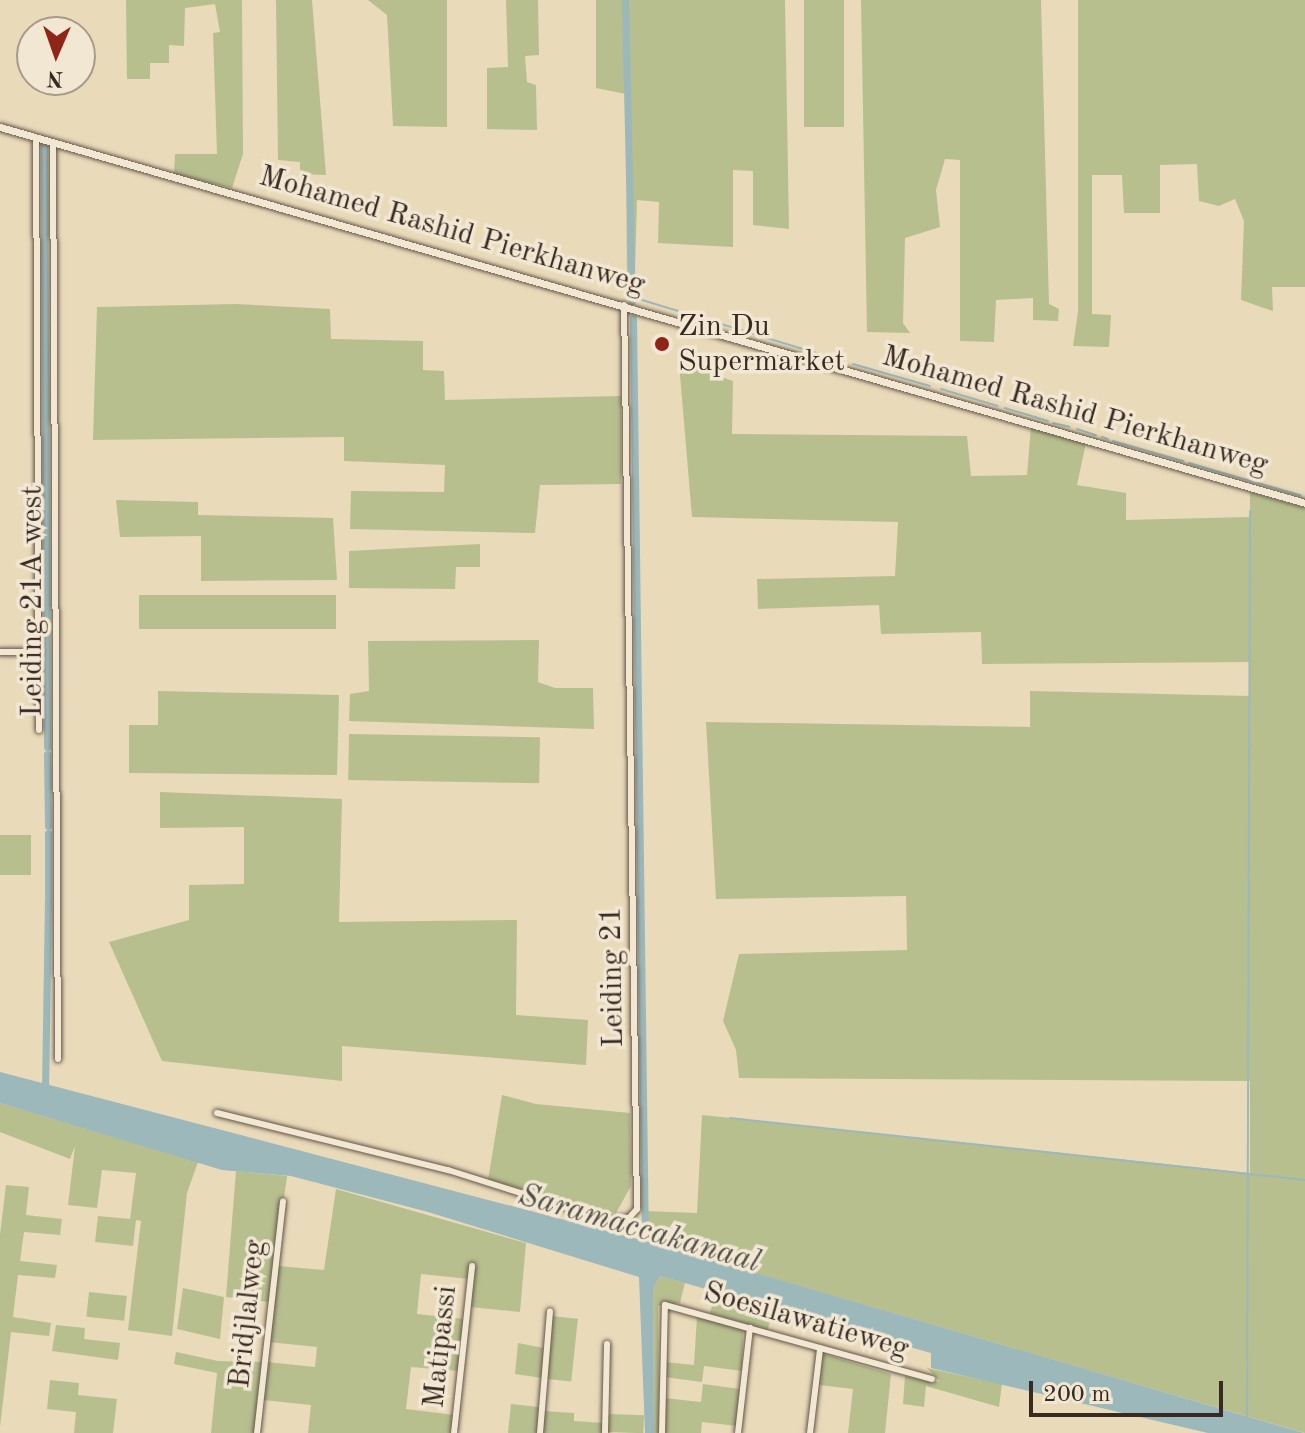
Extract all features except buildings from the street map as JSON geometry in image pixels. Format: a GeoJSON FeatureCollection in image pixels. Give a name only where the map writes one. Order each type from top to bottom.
{"type":"FeatureCollection","features":[{"type":"Feature","properties":{"kind":"street","name":"Mohamed Rashid Pierkhanweg"},"geometry":{"type":"LineString","coordinates":[[0,127],[1305,503]]}},
{"type":"Feature","properties":{"kind":"street"},"geometry":{"type":"LineString","coordinates":[[36,138],[39,730]]}},
{"type":"Feature","properties":{"kind":"street","name":"Leiding 21A west"},"geometry":{"type":"LineString","coordinates":[[53,143],[58,1059]]}},
{"type":"Feature","properties":{"kind":"street","name":"Leiding 21"},"geometry":{"type":"LineString","coordinates":[[217,1113],[448,1170],[606,1220],[622,1220],[637,1209],[624,305]]}},
{"type":"Feature","properties":{"kind":"street"},"geometry":{"type":"LineString","coordinates":[[0,652],[40,652]]}},
{"type":"Feature","properties":{"kind":"street","name":"Bridjlalweg"},"geometry":{"type":"LineString","coordinates":[[257,1433],[283,1201]]}},
{"type":"Feature","properties":{"kind":"street","name":"Matipassi"},"geometry":{"type":"LineString","coordinates":[[454,1433],[472,1266]]}},
{"type":"Feature","properties":{"kind":"street","name":"Soesilawatieweg"},"geometry":{"type":"LineString","coordinates":[[662,1433],[661,1309],[669,1304],[932,1379]]}},
{"type":"Feature","properties":{"kind":"street"},"geometry":{"type":"LineString","coordinates":[[540,1433],[550,1311]]}},
{"type":"Feature","properties":{"kind":"street"},"geometry":{"type":"LineString","coordinates":[[738,1433],[750,1328]]}},
{"type":"Feature","properties":{"kind":"street"},"geometry":{"type":"LineString","coordinates":[[605,1433],[607,1344]]}},
{"type":"Feature","properties":{"kind":"street"},"geometry":{"type":"LineString","coordinates":[[810,1433],[820,1349]]}},
{"type":"Feature","properties":{"kind":"green space"},"geometry":{"type":"Polygon","coordinates":[[[126,0],[242,0],[243,154],[232,188],[174,174],[175,154],[217,154],[213,33],[220,32],[215,4],[185,8],[184,46],[169,45],[169,63],[150,63],[150,79],[127,79],[126,0]]]}},
{"type":"Feature","properties":{"kind":"green space"},"geometry":{"type":"Polygon","coordinates":[[[276,0],[312,0],[326,175],[300,174],[300,162],[278,160],[276,0]]]}},
{"type":"Feature","properties":{"kind":"green space"},"geometry":{"type":"Polygon","coordinates":[[[368,0],[447,0],[447,127],[393,126],[387,15],[368,0]]]}},
{"type":"Feature","properties":{"kind":"green space"},"geometry":{"type":"Polygon","coordinates":[[[506,0],[538,0],[539,55],[525,56],[527,82],[536,85],[537,130],[487,129],[487,68],[508,67],[506,0]]]}},
{"type":"Feature","properties":{"kind":"green space"},"geometry":{"type":"Polygon","coordinates":[[[596,0],[785,0],[789,229],[753,225],[753,171],[733,170],[733,247],[658,243],[659,202],[637,200],[634,305],[627,298],[626,94],[596,88],[596,0]]]}},
{"type":"Feature","properties":{"kind":"green space"},"geometry":{"type":"Polygon","coordinates":[[[804,0],[844,0],[844,127],[804,127],[804,0]]]}},
{"type":"Feature","properties":{"kind":"green space"},"geometry":{"type":"Polygon","coordinates":[[[861,0],[1041,0],[1049,304],[1059,309],[1058,321],[1033,320],[1033,298],[996,300],[994,342],[960,341],[960,160],[945,159],[936,190],[940,227],[905,238],[903,323],[910,333],[867,332],[861,0]]]}},
{"type":"Feature","properties":{"kind":"green space"},"geometry":{"type":"Polygon","coordinates":[[[1078,0],[1305,0],[1305,287],[1272,287],[1273,311],[1241,300],[1244,221],[1235,199],[1219,206],[1199,201],[1197,164],[1160,165],[1160,213],[1124,213],[1122,175],[1092,175],[1092,314],[1111,315],[1109,347],[1073,346],[1078,312],[1078,0]]]}},
{"type":"Feature","properties":{"kind":"green space"},"geometry":{"type":"Polygon","coordinates":[[[236,304],[330,309],[331,339],[423,341],[423,370],[444,371],[445,400],[621,396],[621,484],[540,485],[535,533],[350,529],[351,491],[444,492],[445,465],[344,461],[344,437],[93,440],[97,307],[236,304]]]}},
{"type":"Feature","properties":{"kind":"green space"},"geometry":{"type":"Polygon","coordinates":[[[679,363],[733,381],[732,434],[967,436],[971,476],[1027,475],[1031,426],[1086,443],[1077,485],[1126,493],[1126,520],[1250,517],[1250,492],[1305,508],[1305,1433],[645,1241],[644,1211],[697,1213],[702,1115],[1250,1173],[1250,1081],[739,1078],[736,1050],[723,1021],[739,954],[907,950],[906,896],[716,899],[706,722],[1030,727],[1030,691],[1250,696],[1250,662],[982,664],[981,632],[881,634],[879,605],[758,609],[757,579],[895,576],[898,522],[692,517],[679,363]]]}},
{"type":"Feature","properties":{"kind":"green space"},"geometry":{"type":"Polygon","coordinates":[[[116,500],[198,502],[198,515],[333,518],[337,580],[201,581],[201,536],[120,537],[116,500]]]}},
{"type":"Feature","properties":{"kind":"green space"},"geometry":{"type":"Polygon","coordinates":[[[480,544],[480,567],[456,567],[455,589],[349,588],[349,551],[480,544]]]}},
{"type":"Feature","properties":{"kind":"green space"},"geometry":{"type":"Polygon","coordinates":[[[139,595],[336,595],[336,629],[139,629],[139,595]]]}},
{"type":"Feature","properties":{"kind":"green space"},"geometry":{"type":"Polygon","coordinates":[[[539,640],[538,682],[555,688],[593,688],[594,729],[349,721],[350,694],[369,691],[368,641],[539,640]]]}},
{"type":"Feature","properties":{"kind":"green space"},"geometry":{"type":"Polygon","coordinates":[[[158,691],[339,695],[337,775],[129,773],[129,725],[158,725],[158,691]]]}},
{"type":"Feature","properties":{"kind":"green space"},"geometry":{"type":"Polygon","coordinates":[[[349,734],[540,737],[539,783],[348,780],[349,734]]]}},
{"type":"Feature","properties":{"kind":"green space"},"geometry":{"type":"Polygon","coordinates":[[[160,792],[342,799],[339,922],[517,920],[516,1015],[588,1020],[586,1065],[342,1046],[342,1081],[162,1061],[109,942],[189,920],[189,885],[244,884],[244,827],[160,828],[160,792]]]}},
{"type":"Feature","properties":{"kind":"green space"},"geometry":{"type":"Polygon","coordinates":[[[0,835],[31,835],[31,875],[0,875],[0,835]]]}},
{"type":"Feature","properties":{"kind":"green space"},"geometry":{"type":"Polygon","coordinates":[[[502,1095],[536,1104],[630,1113],[631,1186],[616,1213],[488,1180],[502,1095]]]}},
{"type":"Feature","properties":{"kind":"green space"},"geometry":{"type":"Polygon","coordinates":[[[0,1103],[198,1162],[187,1193],[172,1336],[128,1330],[141,1221],[136,1220],[133,1246],[95,1242],[98,1216],[130,1219],[136,1173],[102,1170],[97,1208],[68,1205],[75,1146],[70,1159],[0,1132],[0,1103]]]}},
{"type":"Feature","properties":{"kind":"green space"},"geometry":{"type":"Polygon","coordinates":[[[236,1171],[287,1176],[270,1302],[226,1297],[236,1171]]]}},
{"type":"Feature","properties":{"kind":"green space"},"geometry":{"type":"Polygon","coordinates":[[[6,1185],[29,1187],[26,1215],[62,1219],[60,1235],[24,1232],[20,1261],[57,1265],[55,1278],[18,1275],[13,1317],[51,1323],[49,1336],[11,1332],[0,1427],[0,1235],[6,1185]]]}},
{"type":"Feature","properties":{"kind":"green space"},"geometry":{"type":"Polygon","coordinates":[[[336,1189],[526,1243],[520,1312],[470,1307],[474,1264],[469,1279],[421,1274],[417,1314],[465,1319],[459,1371],[411,1367],[406,1409],[454,1415],[452,1433],[308,1433],[311,1405],[263,1400],[267,1362],[315,1367],[317,1347],[269,1342],[278,1266],[324,1270],[336,1189]]]}},
{"type":"Feature","properties":{"kind":"green space"},"geometry":{"type":"Polygon","coordinates":[[[660,1276],[685,1283],[680,1303],[658,1306],[659,1433],[654,1433],[653,1289],[660,1276]]]}},
{"type":"Feature","properties":{"kind":"green space"},"geometry":{"type":"Polygon","coordinates":[[[183,1288],[224,1297],[220,1339],[177,1329],[183,1288]]]}},
{"type":"Feature","properties":{"kind":"green space"},"geometry":{"type":"Polygon","coordinates":[[[89,1292],[127,1296],[124,1321],[86,1317],[89,1292]]]}},
{"type":"Feature","properties":{"kind":"green space"},"geometry":{"type":"Polygon","coordinates":[[[716,1292],[774,1309],[768,1330],[710,1313],[716,1292]]]}},
{"type":"Feature","properties":{"kind":"green space"},"geometry":{"type":"Polygon","coordinates":[[[551,1316],[578,1319],[571,1381],[544,1379],[551,1316]]]}},
{"type":"Feature","properties":{"kind":"green space"},"geometry":{"type":"Polygon","coordinates":[[[697,1316],[743,1330],[742,1371],[704,1366],[702,1382],[664,1377],[664,1362],[694,1365],[697,1316]]]}},
{"type":"Feature","properties":{"kind":"green space"},"geometry":{"type":"Polygon","coordinates":[[[56,1325],[85,1328],[84,1339],[120,1343],[118,1360],[52,1351],[56,1325]]]}},
{"type":"Feature","properties":{"kind":"green space"},"geometry":{"type":"Polygon","coordinates":[[[518,1343],[544,1348],[542,1378],[515,1374],[518,1343]]]}},
{"type":"Feature","properties":{"kind":"green space"},"geometry":{"type":"Polygon","coordinates":[[[176,1352],[218,1361],[263,1362],[255,1433],[211,1433],[217,1373],[174,1364],[176,1352]]]}},
{"type":"Feature","properties":{"kind":"green space"},"geometry":{"type":"Polygon","coordinates":[[[823,1354],[891,1374],[885,1433],[848,1433],[853,1389],[819,1385],[823,1354]]]}},
{"type":"Feature","properties":{"kind":"green space"},"geometry":{"type":"Polygon","coordinates":[[[927,1368],[1002,1384],[999,1407],[926,1386],[924,1407],[903,1404],[905,1376],[940,1382],[927,1368]]]}},
{"type":"Feature","properties":{"kind":"green space"},"geometry":{"type":"Polygon","coordinates":[[[50,1380],[79,1383],[78,1395],[117,1399],[113,1433],[74,1433],[76,1412],[47,1409],[50,1380]]]}},
{"type":"Feature","properties":{"kind":"green space"},"geometry":{"type":"Polygon","coordinates":[[[703,1384],[740,1389],[737,1426],[702,1422],[701,1433],[665,1433],[664,1398],[701,1402],[703,1384]]]}},
{"type":"Feature","properties":{"kind":"green space"},"geometry":{"type":"Polygon","coordinates":[[[511,1404],[541,1407],[538,1433],[508,1433],[511,1404]]]}},
{"type":"Feature","properties":{"kind":"green space"},"geometry":{"type":"Polygon","coordinates":[[[544,1411],[574,1413],[574,1421],[603,1423],[603,1433],[543,1433],[544,1411]]]}},
{"type":"Feature","properties":{"kind":"green space"},"geometry":{"type":"Polygon","coordinates":[[[608,1414],[644,1415],[643,1433],[607,1432],[608,1414]]]}},
{"type":"Feature","properties":{"kind":"water"},"geometry":{"type":"Polygon","coordinates":[[[0,1072],[664,1246],[1304,1433],[1208,1433],[931,1368],[931,1353],[660,1276],[653,1289],[654,1433],[645,1433],[639,1277],[428,1212],[291,1176],[222,1170],[0,1103],[0,1072]]]}},
{"type":"Feature","properties":{"kind":"waterway"},"geometry":{"type":"LineString","coordinates":[[625,0],[632,301]]}},
{"type":"Feature","properties":{"kind":"waterway"},"geometry":{"type":"LineString","coordinates":[[44,147],[47,747]]}},
{"type":"Feature","properties":{"kind":"waterway"},"geometry":{"type":"LineString","coordinates":[[632,297],[639,299]]}},
{"type":"Feature","properties":{"kind":"waterway"},"geometry":{"type":"LineString","coordinates":[[642,300],[840,360]]}},
{"type":"Feature","properties":{"kind":"waterway","name":"Saramaccakanaal"},"geometry":{"type":"LineString","coordinates":[[633,318],[645,1248]]}},
{"type":"Feature","properties":{"kind":"waterway"},"geometry":{"type":"LineString","coordinates":[[853,364],[930,386]]}},
{"type":"Feature","properties":{"kind":"waterway"},"geometry":{"type":"LineString","coordinates":[[941,389],[998,406]]}},
{"type":"Feature","properties":{"kind":"waterway"},"geometry":{"type":"LineString","coordinates":[[1005,408],[1048,421]]}},
{"type":"Feature","properties":{"kind":"waterway"},"geometry":{"type":"LineString","coordinates":[[1053,423],[1070,427]]}},
{"type":"Feature","properties":{"kind":"waterway"},"geometry":{"type":"LineString","coordinates":[[1077,429],[1096,435]]}},
{"type":"Feature","properties":{"kind":"waterway"},"geometry":{"type":"LineString","coordinates":[[1102,437],[1108,439]]}},
{"type":"Feature","properties":{"kind":"waterway"},"geometry":{"type":"LineString","coordinates":[[1113,441],[1183,461]]}},
{"type":"Feature","properties":{"kind":"waterway"},"geometry":{"type":"LineString","coordinates":[[1189,463],[1300,495]]}},
{"type":"Feature","properties":{"kind":"waterway"},"geometry":{"type":"LineString","coordinates":[[1247,1418],[1250,511]]}},
{"type":"Feature","properties":{"kind":"waterway"},"geometry":{"type":"LineString","coordinates":[[47,754],[48,826]]}},
{"type":"Feature","properties":{"kind":"waterway"},"geometry":{"type":"LineString","coordinates":[[48,833],[48,895]]}},
{"type":"Feature","properties":{"kind":"waterway"},"geometry":{"type":"LineString","coordinates":[[45,1089],[48,899]]}},
{"type":"Feature","properties":{"kind":"waterway"},"geometry":{"type":"LineString","coordinates":[[730,1118],[1305,1180]]}},
{"type":"Feature","properties":{"kind":"place","name":"Zin Du Supermarket"},"geometry":{"type":"Point","coordinates":[662,344]}}]}
